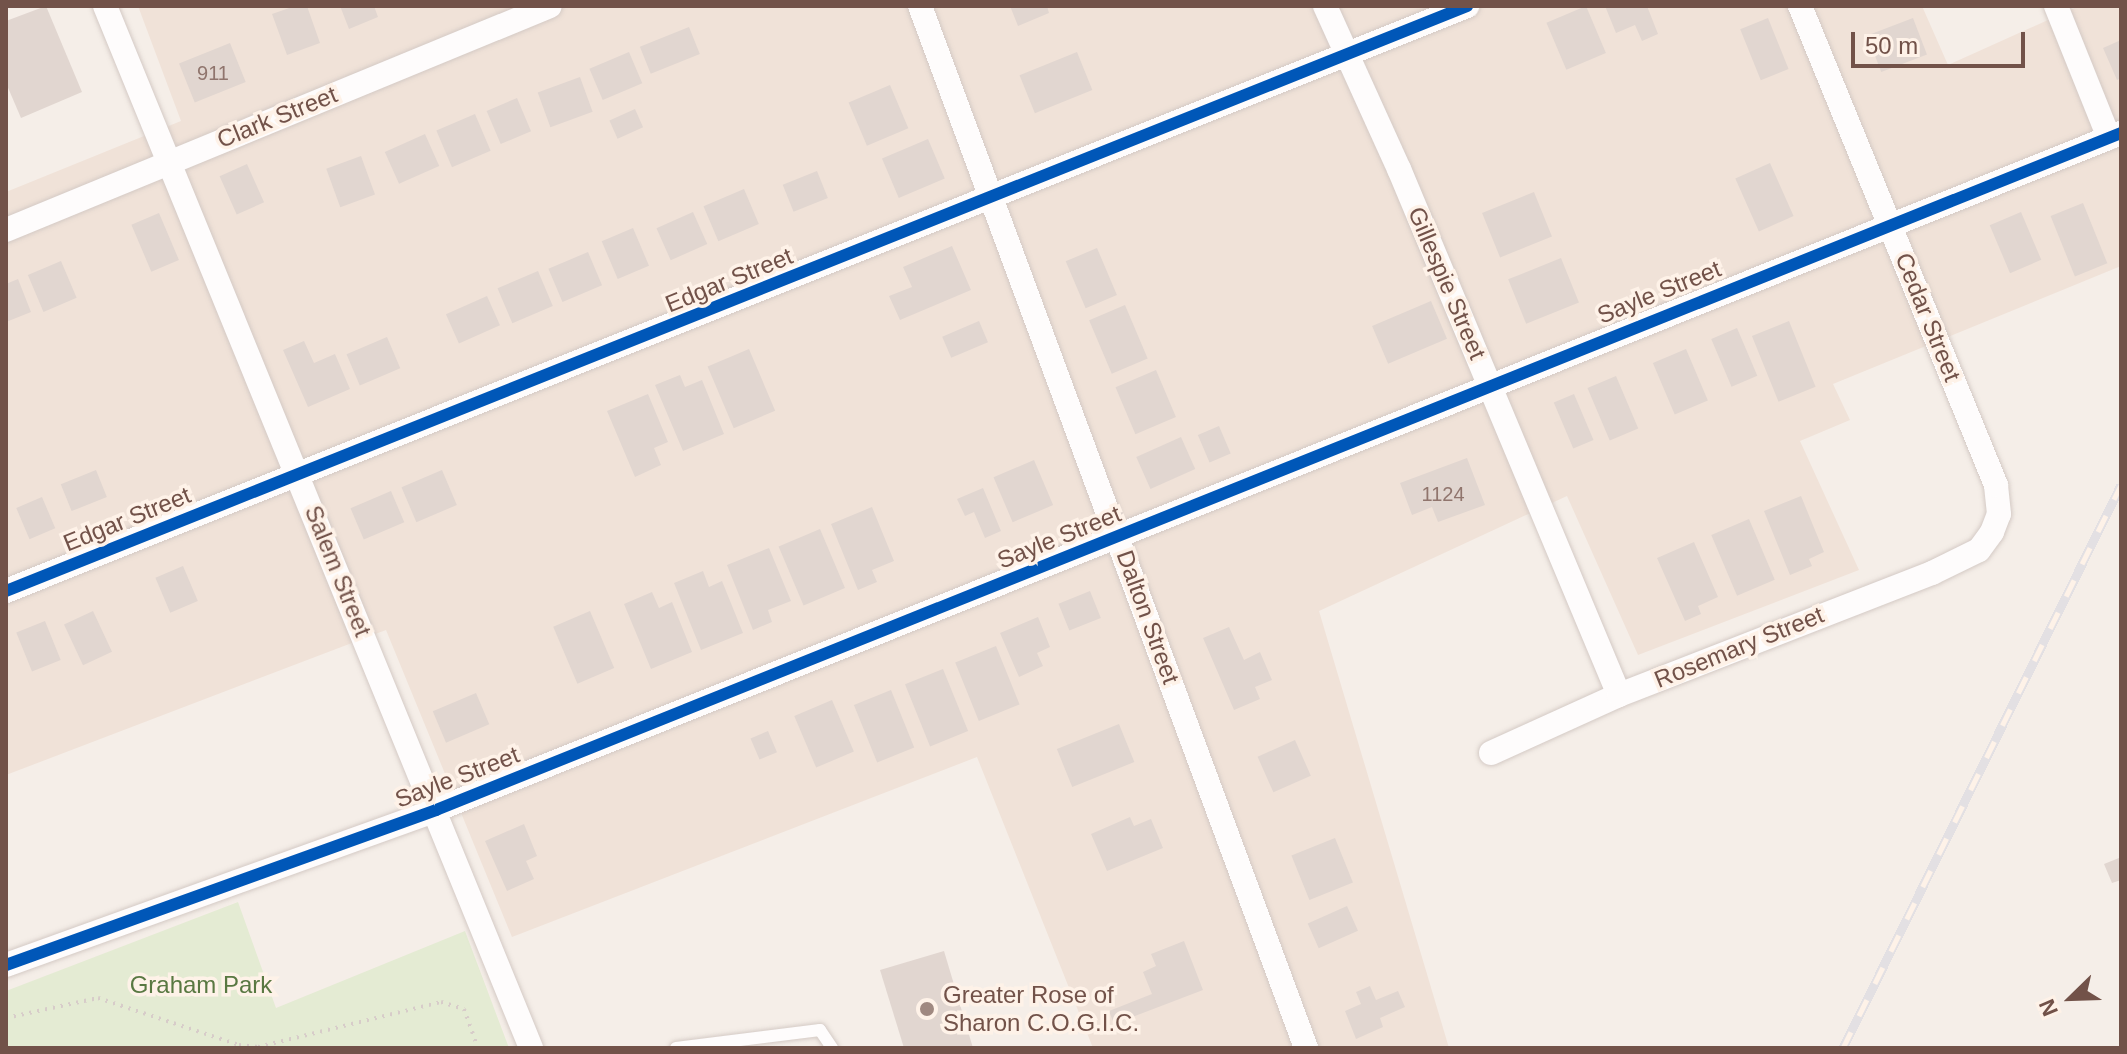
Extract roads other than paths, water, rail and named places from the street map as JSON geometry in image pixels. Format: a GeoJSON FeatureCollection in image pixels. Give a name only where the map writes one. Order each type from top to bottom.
{"type":"FeatureCollection","features":[{"type":"Feature","properties":{"kind":"street","name":"Salem Street"},"geometry":{"type":"LineString","coordinates":[[105,6],[531,1048]]}},
{"type":"Feature","properties":{"kind":"street","name":"Clark Street"},"geometry":{"type":"LineString","coordinates":[[6,230],[550,6]]}},
{"type":"Feature","properties":{"kind":"street","name":"Dalton Street"},"geometry":{"type":"LineString","coordinates":[[920,6],[1306,1048]]}},
{"type":"Feature","properties":{"kind":"street","name":"Gillespie Street"},"geometry":{"type":"LineString","coordinates":[[1325,6],[1490,385],[1619,695]]}},
{"type":"Feature","properties":{"kind":"street","name":"Edgar Street"},"geometry":{"type":"LineString","coordinates":[[6,591],[992,199],[1467,6]]}},
{"type":"Feature","properties":{"kind":"street","name":"Cedar Street"},"geometry":{"type":"LineString","coordinates":[[1800,6],[1996,485],[1999,514],[1987,542]]}},
{"type":"Feature","properties":{"kind":"street"},"geometry":{"type":"LineString","coordinates":[[2056,6],[2115,135]]}},
{"type":"Feature","properties":{"kind":"street","name":"Sayle Street"},"geometry":{"type":"LineString","coordinates":[[6,965],[436,810],[2115,135]]}},
{"type":"Feature","properties":{"kind":"street","name":"Rosemary Street"},"geometry":{"type":"LineString","coordinates":[[1491,753],[1619,695],[1932,573],[1987,542]]}},
{"type":"Feature","properties":{"kind":"lane"},"geometry":{"type":"LineString","coordinates":[[676,1048],[820,1030],[832,1048]]}},
{"type":"Feature","properties":{"kind":"railway"},"geometry":{"type":"LineString","coordinates":[[1843,1048],[2121,485]]}},
{"type":"Feature","properties":{"kind":"place","name":"Greater Rose of Sharon C.O.G.I.C."},"geometry":{"type":"Point","coordinates":[927,1009]}},
{"type":"Feature","properties":{"kind":"park label","name":"Graham Park"},"geometry":{"type":"Point","coordinates":[201,985]}}]}
